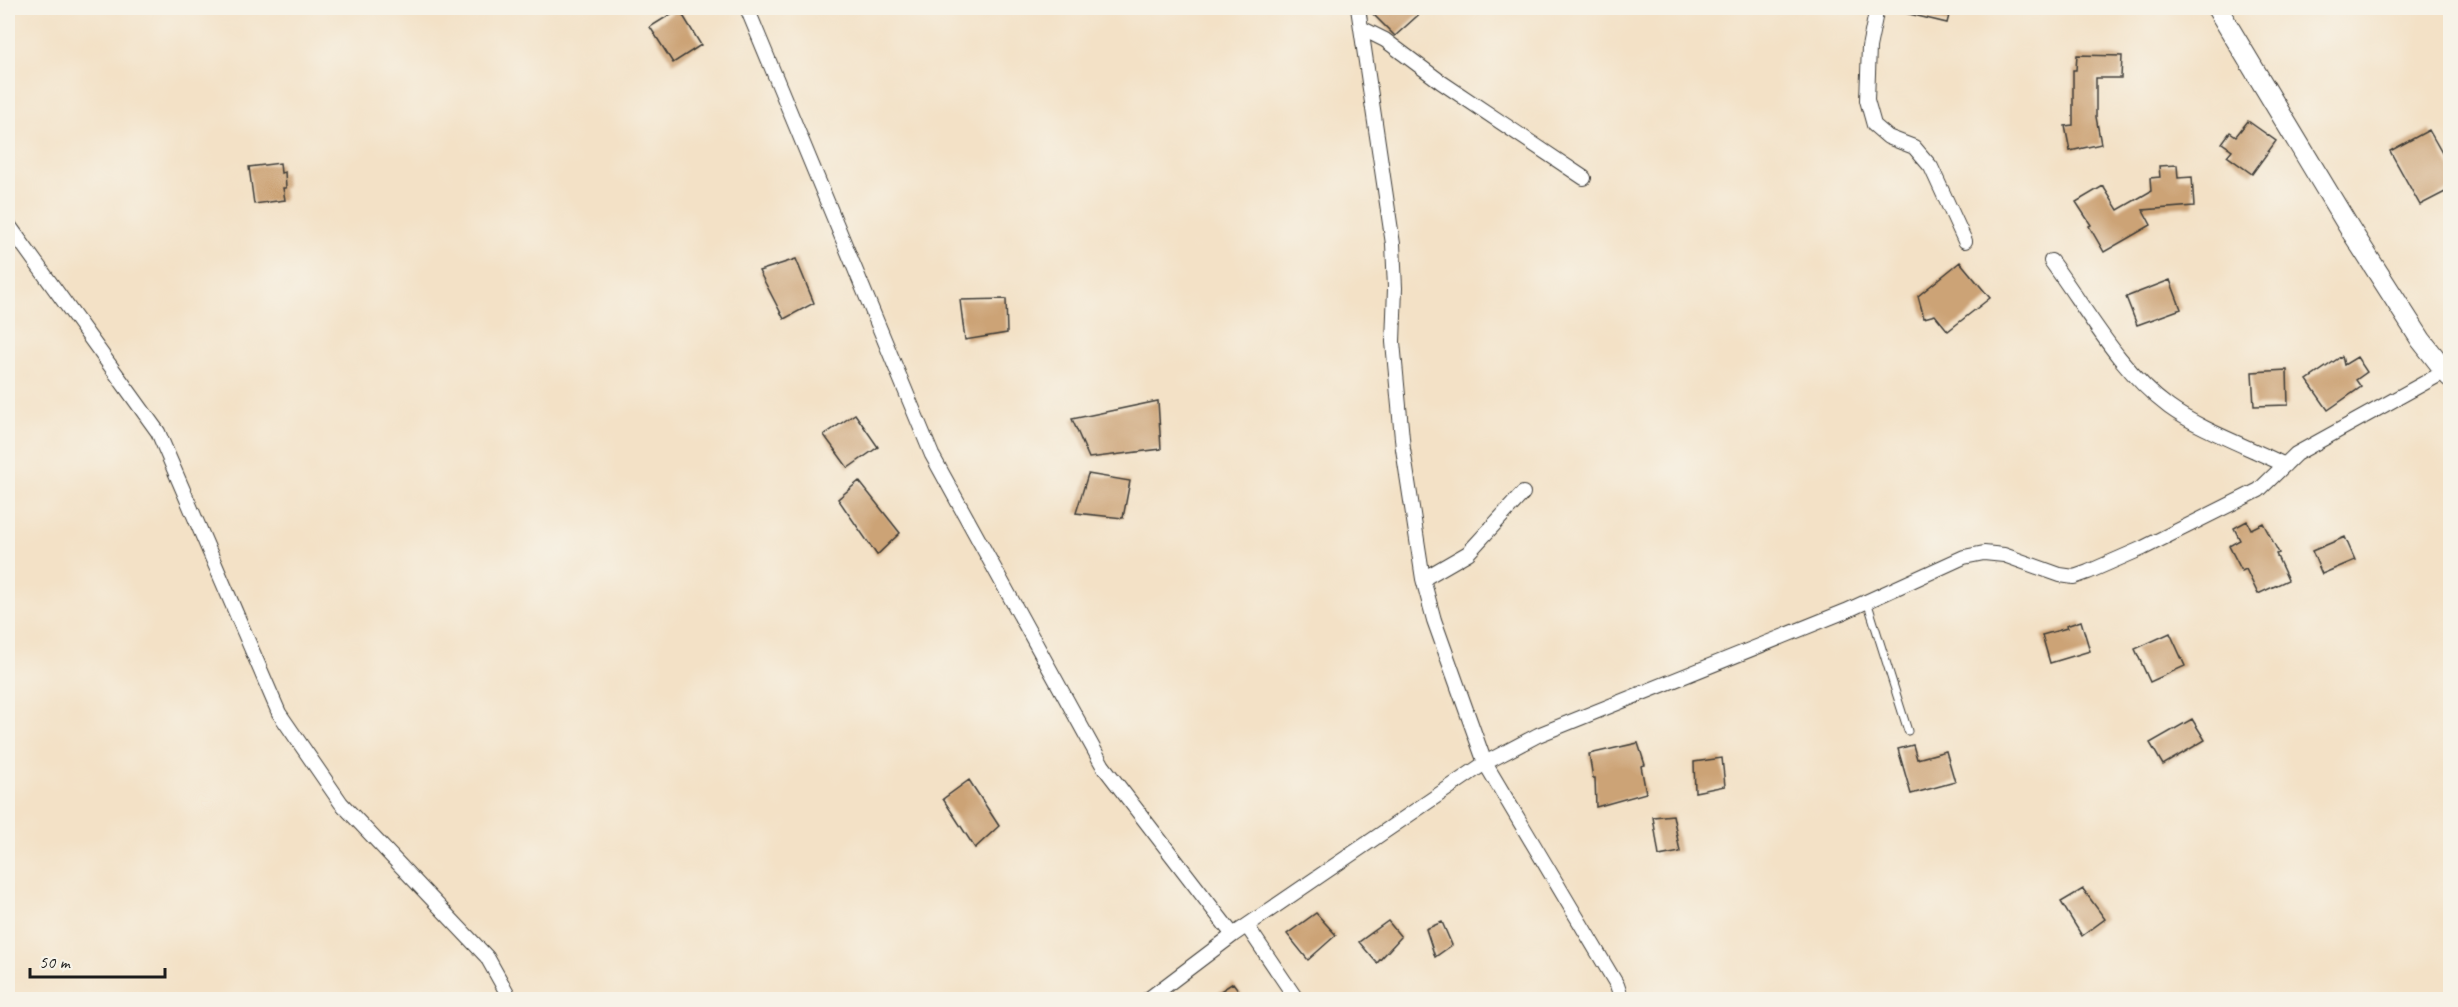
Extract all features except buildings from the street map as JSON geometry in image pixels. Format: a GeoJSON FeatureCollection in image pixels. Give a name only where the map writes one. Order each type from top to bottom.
{"type":"FeatureCollection","features":[{"type":"Feature","properties":{"kind":"main road"},"geometry":{"type":"LineString","coordinates":[[2217,8],[2350,229],[2421,340],[2448,374]]}},
{"type":"Feature","properties":{"kind":"street"},"geometry":{"type":"LineString","coordinates":[[747,8],[932,455],[1103,766],[1233,935]]}},
{"type":"Feature","properties":{"kind":"street"},"geometry":{"type":"LineString","coordinates":[[1359,8],[1373,117],[1390,221],[1395,288],[1393,342],[1396,391],[1423,579],[1434,620],[1485,763],[1617,986],[1622,999]]}},
{"type":"Feature","properties":{"kind":"street"},"geometry":{"type":"LineString","coordinates":[[1877,8],[1869,47],[1867,100],[1874,125],[1888,137],[1914,147],[1931,167],[1965,241]]}},
{"type":"Feature","properties":{"kind":"street"},"geometry":{"type":"LineString","coordinates":[[1361,27],[1385,40],[1449,88],[1584,178]]}},
{"type":"Feature","properties":{"kind":"street"},"geometry":{"type":"LineString","coordinates":[[8,224],[158,432],[279,713],[340,803],[487,957],[511,999]]}},
{"type":"Feature","properties":{"kind":"street"},"geometry":{"type":"LineString","coordinates":[[2051,261],[2111,346],[2142,382],[2170,408],[2285,465]]}},
{"type":"Feature","properties":{"kind":"street"},"geometry":{"type":"LineString","coordinates":[[1148,999],[1233,935],[1485,763],[1538,735],[1867,601],[1964,556],[1984,553],[2004,555],[2060,575],[2074,577],[2143,548],[2259,490],[2296,454],[2448,374]]}},
{"type":"Feature","properties":{"kind":"street"},"geometry":{"type":"LineString","coordinates":[[1423,579],[1468,553],[1523,493]]}},
{"type":"Feature","properties":{"kind":"street"},"geometry":{"type":"LineString","coordinates":[[1247,926],[1297,999]]}},
{"type":"Feature","properties":{"kind":"lane"},"geometry":{"type":"LineString","coordinates":[[1867,601],[1908,731]]}}]}
